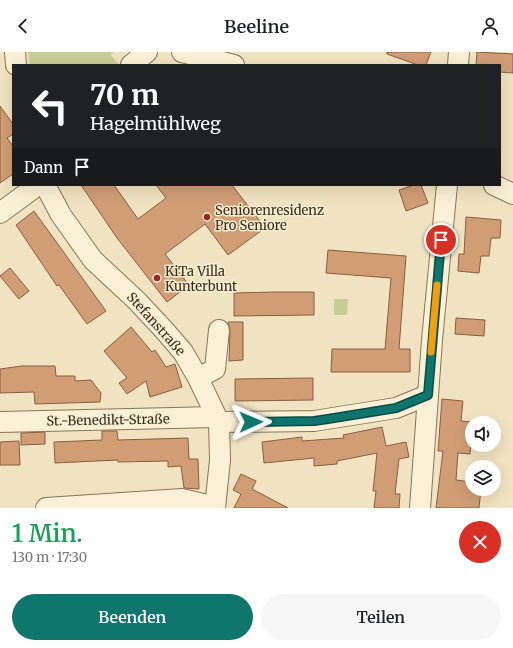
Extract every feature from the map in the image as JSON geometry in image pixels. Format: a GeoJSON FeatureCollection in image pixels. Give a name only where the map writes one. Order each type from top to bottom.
{"type":"FeatureCollection","features":[{"type":"Feature","properties":{"kind":"street"},"geometry":{"type":"LineString","coordinates":[[15,52],[16,64]]}},
{"type":"Feature","properties":{"kind":"street"},"geometry":{"type":"LineString","coordinates":[[132,64],[147,52]]}},
{"type":"Feature","properties":{"kind":"street"},"geometry":{"type":"LineString","coordinates":[[182,52],[230,64]]}},
{"type":"Feature","properties":{"kind":"street"},"geometry":{"type":"LineString","coordinates":[[458,64],[459,52]]}},
{"type":"Feature","properties":{"kind":"street"},"geometry":{"type":"LineString","coordinates":[[0,213],[37,186]]}},
{"type":"Feature","properties":{"kind":"street","name":"Stefanstraße"},"geometry":{"type":"LineString","coordinates":[[46,186],[61,215],[93,260],[137,301],[165,331],[183,352],[198,378],[217,420],[220,460],[215,508]]}},
{"type":"Feature","properties":{"kind":"street"},"geometry":{"type":"LineString","coordinates":[[420,508],[428,395],[447,186]]}},
{"type":"Feature","properties":{"kind":"street"},"geometry":{"type":"LineString","coordinates":[[496,186],[513,194]]}},
{"type":"Feature","properties":{"kind":"street"},"geometry":{"type":"LineString","coordinates":[[198,378],[215,369],[220,330]]}},
{"type":"Feature","properties":{"kind":"street","name":"St.-Benedikt-Straße"},"geometry":{"type":"LineString","coordinates":[[0,422],[217,420],[314,421],[396,408],[428,395]]}},
{"type":"Feature","properties":{"kind":"street"},"geometry":{"type":"LineString","coordinates":[[46,508],[182,499],[215,508]]}},
{"type":"Feature","properties":{"kind":"green space"},"geometry":{"type":"Polygon","coordinates":[[[28,52],[114,52],[111,55],[118,64],[30,64],[28,52]]]}},
{"type":"Feature","properties":{"kind":"green space"},"geometry":{"type":"Polygon","coordinates":[[[334,299],[348,299],[347,315],[334,315],[334,299]]]}},
{"type":"Feature","properties":{"kind":"building"},"geometry":{"type":"Polygon","coordinates":[[[387,52],[431,52],[426,64],[415,64],[387,54],[387,52]]]}},
{"type":"Feature","properties":{"kind":"building"},"geometry":{"type":"Polygon","coordinates":[[[477,52],[513,54],[513,73],[501,72],[501,64],[476,64],[477,52]]]}},
{"type":"Feature","properties":{"kind":"building"},"geometry":{"type":"Polygon","coordinates":[[[0,106],[12,123],[12,135],[7,138],[12,145],[12,175],[0,183],[0,106]]]}},
{"type":"Feature","properties":{"kind":"building"},"geometry":{"type":"Polygon","coordinates":[[[82,186],[115,186],[138,219],[166,198],[157,186],[233,186],[265,228],[228,255],[205,224],[165,254],[189,285],[167,302],[117,238],[82,186]]]}},
{"type":"Feature","properties":{"kind":"building"},"geometry":{"type":"Polygon","coordinates":[[[411,186],[421,186],[428,203],[406,211],[399,190],[411,186]]]}},
{"type":"Feature","properties":{"kind":"building"},"geometry":{"type":"Polygon","coordinates":[[[34,211],[106,311],[87,324],[59,285],[57,286],[16,225],[34,211]]]}},
{"type":"Feature","properties":{"kind":"building"},"geometry":{"type":"Polygon","coordinates":[[[466,217],[501,220],[500,238],[491,238],[489,256],[481,256],[479,273],[458,271],[459,254],[464,254],[466,217]]]}},
{"type":"Feature","properties":{"kind":"building"},"geometry":{"type":"Polygon","coordinates":[[[328,250],[406,256],[399,349],[410,349],[410,372],[331,372],[332,349],[385,349],[391,278],[326,273],[328,250]]]}},
{"type":"Feature","properties":{"kind":"building"},"geometry":{"type":"Polygon","coordinates":[[[10,268],[29,291],[19,299],[0,276],[10,268]]]}},
{"type":"Feature","properties":{"kind":"building"},"geometry":{"type":"Polygon","coordinates":[[[314,292],[314,315],[234,316],[234,293],[314,292]]]}},
{"type":"Feature","properties":{"kind":"building"},"geometry":{"type":"Polygon","coordinates":[[[456,318],[485,320],[484,336],[455,334],[456,318]]]}},
{"type":"Feature","properties":{"kind":"building"},"geometry":{"type":"Polygon","coordinates":[[[228,322],[243,322],[243,360],[229,361],[230,331],[228,322]]]}},
{"type":"Feature","properties":{"kind":"building"},"geometry":{"type":"Polygon","coordinates":[[[131,327],[152,352],[155,350],[166,367],[175,364],[182,387],[150,397],[146,381],[127,394],[119,383],[127,378],[104,351],[131,327]]]}},
{"type":"Feature","properties":{"kind":"building"},"geometry":{"type":"Polygon","coordinates":[[[22,366],[55,366],[56,376],[75,376],[75,381],[91,380],[101,393],[100,402],[35,404],[34,392],[0,393],[0,369],[22,366]]]}},
{"type":"Feature","properties":{"kind":"building"},"geometry":{"type":"Polygon","coordinates":[[[313,378],[313,400],[235,401],[235,379],[313,378]]]}},
{"type":"Feature","properties":{"kind":"building"},"geometry":{"type":"Polygon","coordinates":[[[442,399],[463,401],[461,421],[465,421],[465,452],[470,452],[470,454],[458,453],[456,480],[465,481],[465,496],[480,496],[479,508],[436,508],[443,451],[438,451],[442,399]]]}},
{"type":"Feature","properties":{"kind":"building"},"geometry":{"type":"Polygon","coordinates":[[[382,427],[386,446],[406,442],[409,457],[399,459],[395,494],[400,494],[399,508],[374,508],[376,491],[373,491],[377,453],[337,461],[337,464],[314,466],[314,458],[264,463],[262,442],[302,437],[302,441],[344,438],[343,435],[382,427]]]}},
{"type":"Feature","properties":{"kind":"building"},"geometry":{"type":"Polygon","coordinates":[[[102,431],[117,431],[118,440],[188,438],[189,459],[198,459],[199,489],[184,488],[181,466],[168,467],[168,461],[118,462],[118,460],[55,463],[54,442],[102,440],[102,431]]]}},
{"type":"Feature","properties":{"kind":"building"},"geometry":{"type":"Polygon","coordinates":[[[45,432],[45,444],[21,445],[21,433],[45,432]]]}},
{"type":"Feature","properties":{"kind":"building"},"geometry":{"type":"Polygon","coordinates":[[[19,441],[20,465],[0,465],[0,442],[19,441]]]}},
{"type":"Feature","properties":{"kind":"building"},"geometry":{"type":"Polygon","coordinates":[[[241,474],[256,481],[252,489],[288,508],[234,508],[241,494],[233,490],[241,474]]]}},
{"type":"Feature","properties":{"kind":"slow traffic"},"geometry":{"type":"LineString","coordinates":[[431,352],[437,285]]}},
{"type":"Feature","properties":{"kind":"place","name":"Seniorenresidenz Pro Seniore"},"geometry":{"type":"Point","coordinates":[207,217]}},
{"type":"Feature","properties":{"kind":"place","name":"KiTa Villa Kunterbunt"},"geometry":{"type":"Point","coordinates":[157,278]}},
{"type":"Feature","properties":{"kind":"route"},"geometry":{"type":"LineString","coordinates":[[251,422],[314,421],[328,419],[396,408],[428,395],[441,240]]}}]}
